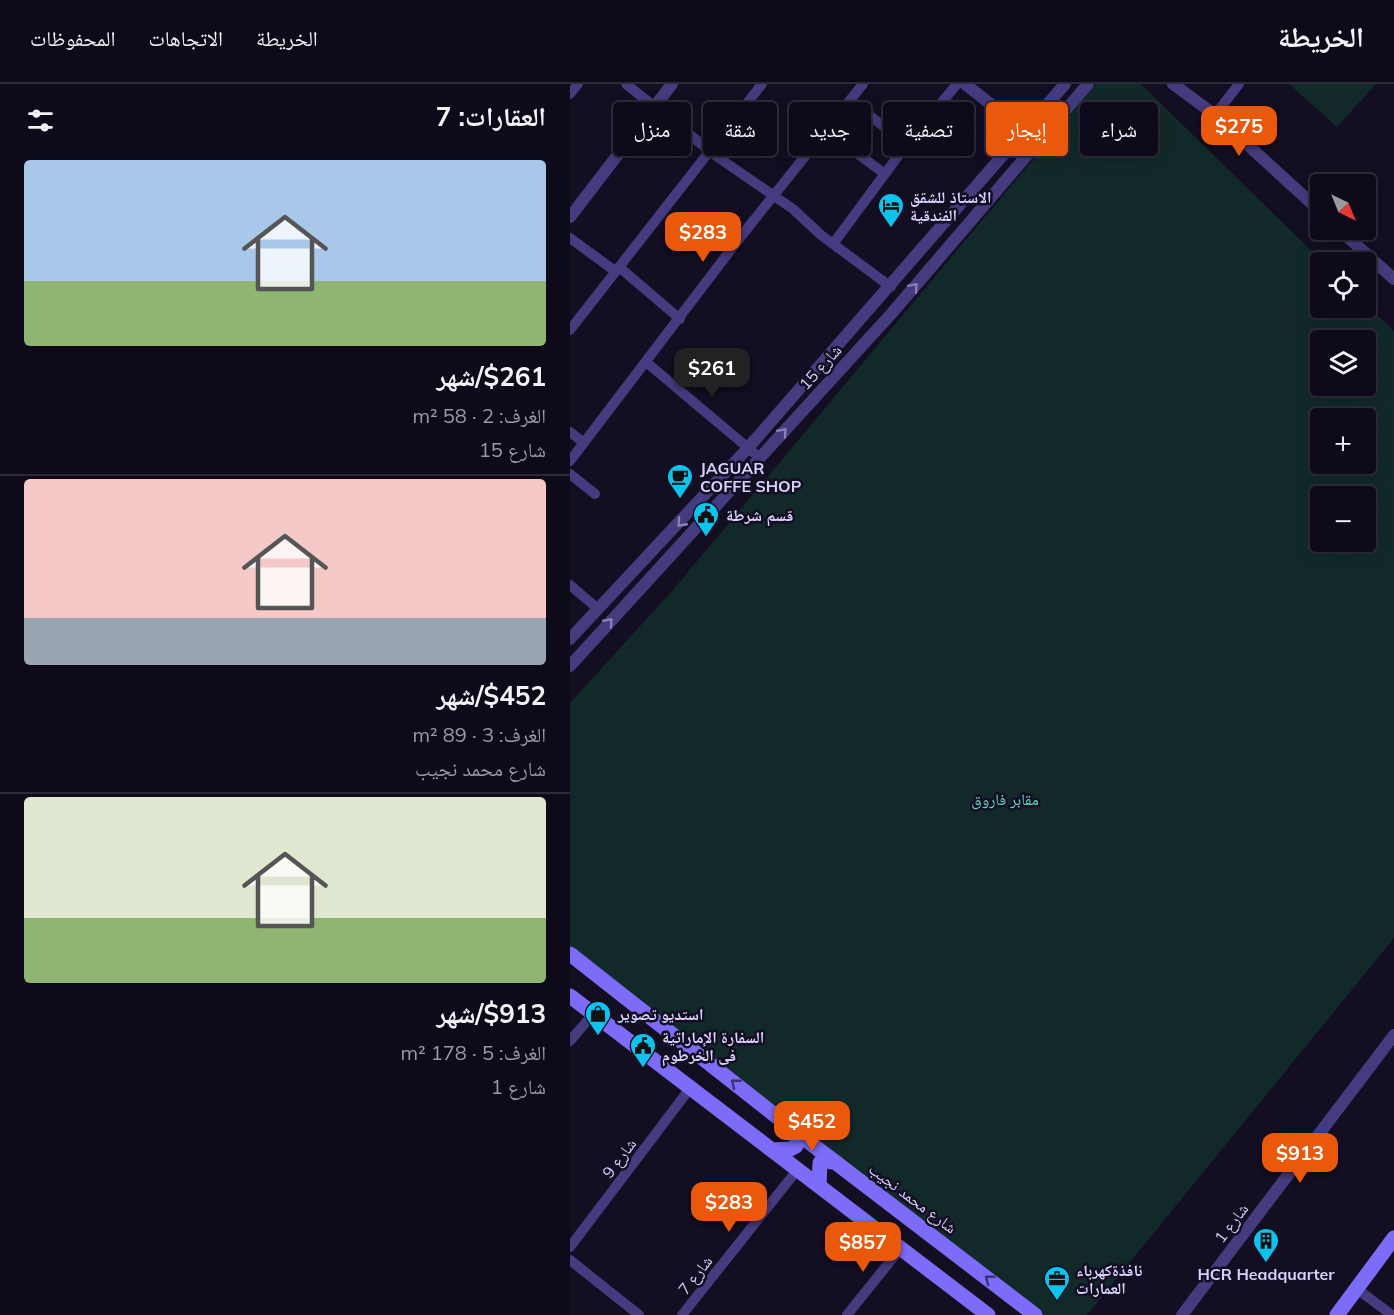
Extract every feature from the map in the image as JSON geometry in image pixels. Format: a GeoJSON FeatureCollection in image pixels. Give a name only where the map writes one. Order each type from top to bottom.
{"type":"FeatureCollection","features":[{"type":"Feature","properties":{"kind":"main road","name":"شارع محمد نجيب"},"geometry":{"type":"LineString","coordinates":[[570,954],[787,1125],[1035,1315]]}},
{"type":"Feature","properties":{"kind":"main road"},"geometry":{"type":"LineString","coordinates":[[570,996],[988,1315]]}},
{"type":"Feature","properties":{"kind":"main road"},"geometry":{"type":"LineString","coordinates":[[773,1150],[790,1149],[798,1143],[787,1125]]}},
{"type":"Feature","properties":{"kind":"main road"},"geometry":{"type":"LineString","coordinates":[[819,1186],[819,1163],[826,1161],[837,1163]]}},
{"type":"Feature","properties":{"kind":"main road"},"geometry":{"type":"LineString","coordinates":[[1337,1315],[1394,1238]]}},
{"type":"Feature","properties":{"kind":"street"},"geometry":{"type":"LineString","coordinates":[[570,94],[578,84]]}},
{"type":"Feature","properties":{"kind":"street"},"geometry":{"type":"LineString","coordinates":[[626,84],[650,102]]}},
{"type":"Feature","properties":{"kind":"street"},"geometry":{"type":"LineString","coordinates":[[658,102],[672,84]]}},
{"type":"Feature","properties":{"kind":"street"},"geometry":{"type":"LineString","coordinates":[[747,102],[761,84]]}},
{"type":"Feature","properties":{"kind":"street"},"geometry":{"type":"LineString","coordinates":[[863,84],[850,101],[883,126]]}},
{"type":"Feature","properties":{"kind":"street"},"geometry":{"type":"LineString","coordinates":[[942,102],[957,84]]}},
{"type":"Feature","properties":{"kind":"street"},"geometry":{"type":"LineString","coordinates":[[965,84],[988,102]]}},
{"type":"Feature","properties":{"kind":"street","name":"شارع 15"},"geometry":{"type":"LineString","coordinates":[[1050,102],[1065,84]]}},
{"type":"Feature","properties":{"kind":"street","name":"شارع 15"},"geometry":{"type":"LineString","coordinates":[[1068,108],[1088,84]]}},
{"type":"Feature","properties":{"kind":"street"},"geometry":{"type":"LineString","coordinates":[[1173,84],[1215,115],[1310,202]]}},
{"type":"Feature","properties":{"kind":"street"},"geometry":{"type":"LineString","coordinates":[[1215,115],[1239,84]]}},
{"type":"Feature","properties":{"kind":"street"},"geometry":{"type":"LineString","coordinates":[[691,134],[703,144]]}},
{"type":"Feature","properties":{"kind":"street"},"geometry":{"type":"LineString","coordinates":[[570,217],[617,156]]}},
{"type":"Feature","properties":{"kind":"street"},"geometry":{"type":"LineString","coordinates":[[570,330],[705,156]]}},
{"type":"Feature","properties":{"kind":"street"},"geometry":{"type":"LineString","coordinates":[[719,156],[772,197],[793,209],[833,244],[891,287]]}},
{"type":"Feature","properties":{"kind":"street"},"geometry":{"type":"LineString","coordinates":[[570,461],[772,197],[806,156]]}},
{"type":"Feature","properties":{"kind":"street"},"geometry":{"type":"LineString","coordinates":[[861,156],[885,174]]}},
{"type":"Feature","properties":{"kind":"street"},"geometry":{"type":"LineString","coordinates":[[833,244],[898,156]]}},
{"type":"Feature","properties":{"kind":"street","name":"شارع 15"},"geometry":{"type":"LineString","coordinates":[[570,639],[748,448],[1004,156]]}},
{"type":"Feature","properties":{"kind":"street","name":"شارع 15"},"geometry":{"type":"LineString","coordinates":[[570,666],[892,313],[1028,156]]}},
{"type":"Feature","properties":{"kind":"street"},"geometry":{"type":"LineString","coordinates":[[570,237],[617,269],[680,319]]}},
{"type":"Feature","properties":{"kind":"street"},"geometry":{"type":"LineString","coordinates":[[1351,240],[1394,279]]}},
{"type":"Feature","properties":{"kind":"street"},"geometry":{"type":"LineString","coordinates":[[646,362],[760,458]]}},
{"type":"Feature","properties":{"kind":"street"},"geometry":{"type":"LineString","coordinates":[[570,432],[584,442]]}},
{"type":"Feature","properties":{"kind":"street"},"geometry":{"type":"LineString","coordinates":[[570,474],[594,494]]}},
{"type":"Feature","properties":{"kind":"street"},"geometry":{"type":"LineString","coordinates":[[570,585],[597,608]]}},
{"type":"Feature","properties":{"kind":"street"},"geometry":{"type":"LineString","coordinates":[[570,1041],[593,1014]]}},
{"type":"Feature","properties":{"kind":"street","name":"شارع 1"},"geometry":{"type":"LineString","coordinates":[[1182,1315],[1394,1035]]}},
{"type":"Feature","properties":{"kind":"street","name":"شارع 9"},"geometry":{"type":"LineString","coordinates":[[570,1247],[691,1088]]}},
{"type":"Feature","properties":{"kind":"street","name":"شارع 7"},"geometry":{"type":"LineString","coordinates":[[682,1315],[798,1169]]}},
{"type":"Feature","properties":{"kind":"street"},"geometry":{"type":"LineString","coordinates":[[848,1315],[900,1249]]}},
{"type":"Feature","properties":{"kind":"street"},"geometry":{"type":"LineString","coordinates":[[570,1260],[639,1315]]}},
{"type":"Feature","properties":{"kind":"street"},"geometry":{"type":"LineString","coordinates":[[1357,1289],[1392,1315]]}},
{"type":"Feature","properties":{"kind":"green space","name":"مقابر فاروق"},"geometry":{"type":"Polygon","coordinates":[[[1096,84],[1141,84],[1313,252],[1310,252],[1310,318],[1376,318],[1376,314],[1394,331],[1394,938],[1087,1315],[1036,1315],[570,949],[570,703],[672,591],[1036,156],[1068,156],[1068,117],[1080,103],[1080,156],[1158,156],[1158,102],[1081,102],[1096,84]]]}},
{"type":"Feature","properties":{"kind":"green space"},"geometry":{"type":"Polygon","coordinates":[[[1289,84],[1376,84],[1337,127],[1289,84]]]}},
{"type":"Feature","properties":{"kind":"place","name":"الاستاذ للشقق الفندقية"},"geometry":{"type":"Point","coordinates":[891,229]}},
{"type":"Feature","properties":{"kind":"place","name":"JAGUAR COFFE SHOP"},"geometry":{"type":"Point","coordinates":[680,500]}},
{"type":"Feature","properties":{"kind":"place","name":"قسم شرطة"},"geometry":{"type":"Point","coordinates":[706,538]}},
{"type":"Feature","properties":{"kind":"place","name":"استديو تصوير"},"geometry":{"type":"Point","coordinates":[598,1037]}},
{"type":"Feature","properties":{"kind":"place","name":"السفارة الإماراتية فى الخرطوم"},"geometry":{"type":"Point","coordinates":[643,1069]}},
{"type":"Feature","properties":{"kind":"place","name":"HCR Headquarter"},"geometry":{"type":"Point","coordinates":[1266,1264]}},
{"type":"Feature","properties":{"kind":"place","name":"نافذةكهرباء العمارات"},"geometry":{"type":"Point","coordinates":[1057,1302]}}]}
